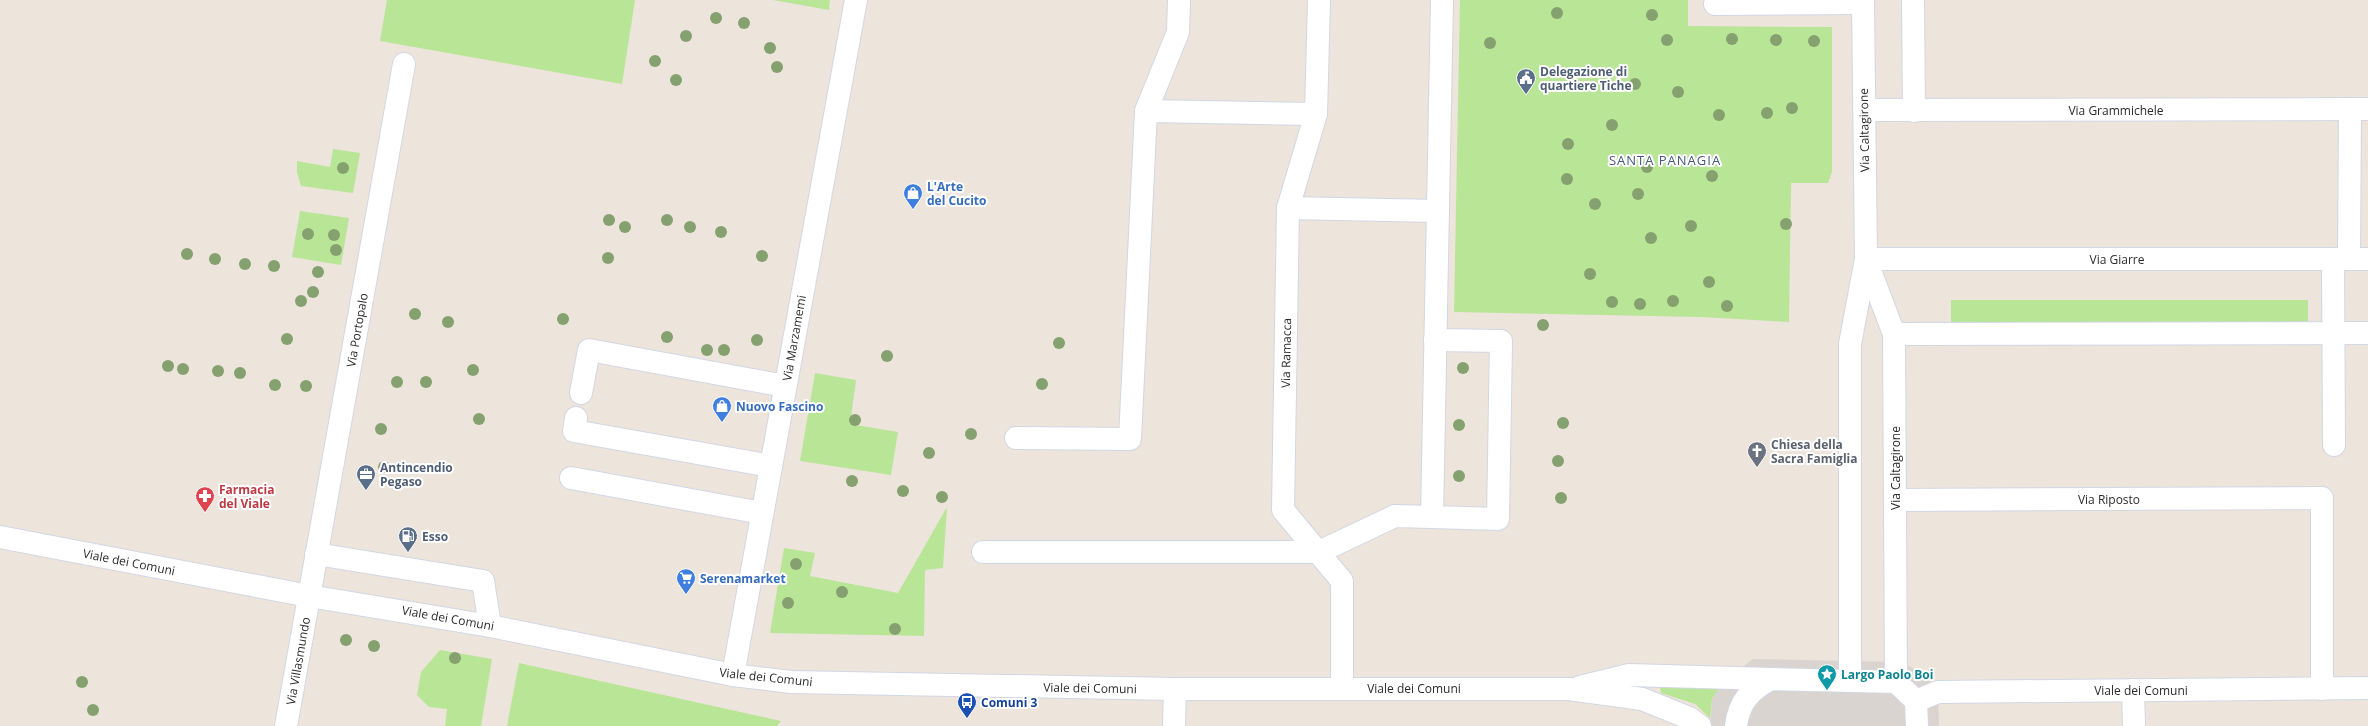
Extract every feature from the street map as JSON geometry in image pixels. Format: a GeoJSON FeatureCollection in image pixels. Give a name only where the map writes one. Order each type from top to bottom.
{"type":"FeatureCollection","features":[{"type":"Feature","properties":{"kind":"street","name":"Via Marzamemi"},"geometry":{"type":"LineString","coordinates":[[733,675],[856,0]]}},
{"type":"Feature","properties":{"kind":"street"},"geometry":{"type":"LineString","coordinates":[[1016,438],[1130,439],[1146,111],[1178,32],[1179,0]]}},
{"type":"Feature","properties":{"kind":"street","name":"Via Ramacca"},"geometry":{"type":"LineString","coordinates":[[1319,0],[1316,114],[1288,208],[1283,510],[1342,581],[1342,688]]}},
{"type":"Feature","properties":{"kind":"street"},"geometry":{"type":"LineString","coordinates":[[1432,517],[1442,0]]}},
{"type":"Feature","properties":{"kind":"street"},"geometry":{"type":"LineString","coordinates":[[1913,0],[1914,111]]}},
{"type":"Feature","properties":{"kind":"street"},"geometry":{"type":"LineString","coordinates":[[1715,4],[1863,1]]}},
{"type":"Feature","properties":{"kind":"street","name":"Via Caltagirone"},"geometry":{"type":"LineString","coordinates":[[1850,680],[1850,344],[1866,259],[1863,1]]}},
{"type":"Feature","properties":{"kind":"street","name":"Via Portopalo"},"geometry":{"type":"LineString","coordinates":[[309,596],[404,64]]}},
{"type":"Feature","properties":{"kind":"street"},"geometry":{"type":"LineString","coordinates":[[2334,445],[2333,333],[2350,259],[2359,109]]}},
{"type":"Feature","properties":{"kind":"street","name":"Via Grammichele"},"geometry":{"type":"LineString","coordinates":[[1864,110],[2359,109]]}},
{"type":"Feature","properties":{"kind":"street"},"geometry":{"type":"LineString","coordinates":[[1146,111],[1316,114]]}},
{"type":"Feature","properties":{"kind":"street"},"geometry":{"type":"LineString","coordinates":[[1288,208],[1438,211]]}},
{"type":"Feature","properties":{"kind":"street","name":"Via Caltagirone"},"geometry":{"type":"LineString","coordinates":[[1866,259],[1894,334],[1896,682]]}},
{"type":"Feature","properties":{"kind":"street","name":"Via Giarre"},"geometry":{"type":"LineString","coordinates":[[1866,259],[2350,259]]}},
{"type":"Feature","properties":{"kind":"street"},"geometry":{"type":"LineString","coordinates":[[1894,334],[2368,333]]}},
{"type":"Feature","properties":{"kind":"street"},"geometry":{"type":"LineString","coordinates":[[983,552],[1319,552],[1395,516],[1498,519],[1502,341],[1435,340]]}},
{"type":"Feature","properties":{"kind":"street"},"geometry":{"type":"LineString","coordinates":[[581,393],[588,350],[785,386]]}},
{"type":"Feature","properties":{"kind":"street"},"geometry":{"type":"LineString","coordinates":[[576,418],[574,430],[771,466]]}},
{"type":"Feature","properties":{"kind":"street"},"geometry":{"type":"LineString","coordinates":[[571,478],[762,514]]}},
{"type":"Feature","properties":{"kind":"street","name":"Via Riposto"},"geometry":{"type":"LineString","coordinates":[[1895,500],[2322,498],[2322,689]]}},
{"type":"Feature","properties":{"kind":"street","name":"Viale dei Comuni"},"geometry":{"type":"LineString","coordinates":[[0,537],[309,596],[490,626],[733,675],[791,682],[1175,689],[1569,689]]}},
{"type":"Feature","properties":{"kind":"street"},"geometry":{"type":"LineString","coordinates":[[316,554],[483,581],[490,626]]}},
{"type":"Feature","properties":{"kind":"street","name":"Via Villasmundo"},"geometry":{"type":"LineString","coordinates":[[286,726],[309,596]]}},
{"type":"Feature","properties":{"kind":"street"},"geometry":{"type":"LineString","coordinates":[[1569,689],[1629,674],[1896,682],[1916,701],[1916,726]]}},
{"type":"Feature","properties":{"kind":"street"},"geometry":{"type":"LineString","coordinates":[[1736,726],[1738,711],[1754,689],[1771,678]]}},
{"type":"Feature","properties":{"kind":"street","name":"Viale dei Comuni"},"geometry":{"type":"LineString","coordinates":[[1916,701],[1938,692],[2368,688]]}},
{"type":"Feature","properties":{"kind":"street"},"geometry":{"type":"LineString","coordinates":[[1174,726],[1175,689]]}},
{"type":"Feature","properties":{"kind":"street"},"geometry":{"type":"LineString","coordinates":[[1569,689],[1642,699],[1689,718],[1700,726]]}},
{"type":"Feature","properties":{"kind":"street"},"geometry":{"type":"LineString","coordinates":[[2133,690],[2134,726]]}},
{"type":"Feature","properties":{"kind":"green space"},"geometry":{"type":"Polygon","coordinates":[[[387,0],[635,0],[622,84],[380,41],[387,0]]]}},
{"type":"Feature","properties":{"kind":"green space"},"geometry":{"type":"Polygon","coordinates":[[[773,0],[830,0],[829,10],[773,0]]]}},
{"type":"Feature","properties":{"kind":"green space"},"geometry":{"type":"Polygon","coordinates":[[[1460,0],[1688,0],[1688,26],[1832,27],[1832,172],[1828,183],[1791,183],[1789,322],[1702,317],[1454,312],[1460,0]]]}},
{"type":"Feature","properties":{"kind":"green space"},"geometry":{"type":"Polygon","coordinates":[[[333,149],[360,153],[353,193],[301,186],[297,172],[297,161],[330,167],[333,149]]]}},
{"type":"Feature","properties":{"kind":"green space"},"geometry":{"type":"Polygon","coordinates":[[[300,211],[349,218],[341,265],[292,257],[300,211]]]}},
{"type":"Feature","properties":{"kind":"green space"},"geometry":{"type":"Polygon","coordinates":[[[1951,300],[2308,300],[2308,322],[1951,323],[1951,300]]]}},
{"type":"Feature","properties":{"kind":"green space"},"geometry":{"type":"Polygon","coordinates":[[[815,373],[856,380],[850,424],[898,432],[891,475],[800,461],[815,373]]]}},
{"type":"Feature","properties":{"kind":"green space"},"geometry":{"type":"Polygon","coordinates":[[[947,507],[943,568],[925,570],[924,636],[770,633],[784,548],[815,553],[810,576],[898,593],[947,507]]]}},
{"type":"Feature","properties":{"kind":"green space"},"geometry":{"type":"Polygon","coordinates":[[[440,650],[492,659],[481,726],[445,726],[447,709],[429,707],[417,695],[421,672],[440,650]]]}},
{"type":"Feature","properties":{"kind":"green space"},"geometry":{"type":"Polygon","coordinates":[[[519,663],[781,721],[777,726],[507,726],[519,663]]]}},
{"type":"Feature","properties":{"kind":"green space"},"geometry":{"type":"Polygon","coordinates":[[[1660,687],[1719,689],[1712,699],[1710,718],[1695,704],[1661,693],[1660,687]]]}},
{"type":"Feature","properties":{"kind":"shaded area","name":"Largo Paolo Boi"},"geometry":{"type":"Polygon","coordinates":[[[1753,659],[1896,662],[1909,666],[1925,674],[1938,692],[1939,726],[1710,726],[1712,699],[1724,682],[1753,659]]]}},
{"type":"Feature","properties":{"kind":"place","name":"Delegazione di quartiere Tiche"},"geometry":{"type":"Point","coordinates":[1526,95]}},
{"type":"Feature","properties":{"kind":"place","name":"L'Arte del Cucito"},"geometry":{"type":"Point","coordinates":[913,210]}},
{"type":"Feature","properties":{"kind":"place","name":"Nuovo Fascino"},"geometry":{"type":"Point","coordinates":[722,423]}},
{"type":"Feature","properties":{"kind":"place","name":"Chiesa della Sacra Famiglia"},"geometry":{"type":"Point","coordinates":[1757,468]}},
{"type":"Feature","properties":{"kind":"place","name":"Antincendio Pegaso"},"geometry":{"type":"Point","coordinates":[366,491]}},
{"type":"Feature","properties":{"kind":"place","name":"Farmacia del Viale"},"geometry":{"type":"Point","coordinates":[205,513]}},
{"type":"Feature","properties":{"kind":"place","name":"Esso"},"geometry":{"type":"Point","coordinates":[408,553]}},
{"type":"Feature","properties":{"kind":"place","name":"Serenamarket"},"geometry":{"type":"Point","coordinates":[686,595]}},
{"type":"Feature","properties":{"kind":"place","name":"Largo Paolo Boi"},"geometry":{"type":"Point","coordinates":[1827,691]}},
{"type":"Feature","properties":{"kind":"place","name":"Comuni 3"},"geometry":{"type":"Point","coordinates":[967,719]}},
{"type":"Feature","properties":{"kind":"district","name":"SANTA PANAGIA"},"geometry":{"type":"Point","coordinates":[1665,160]}}]}
